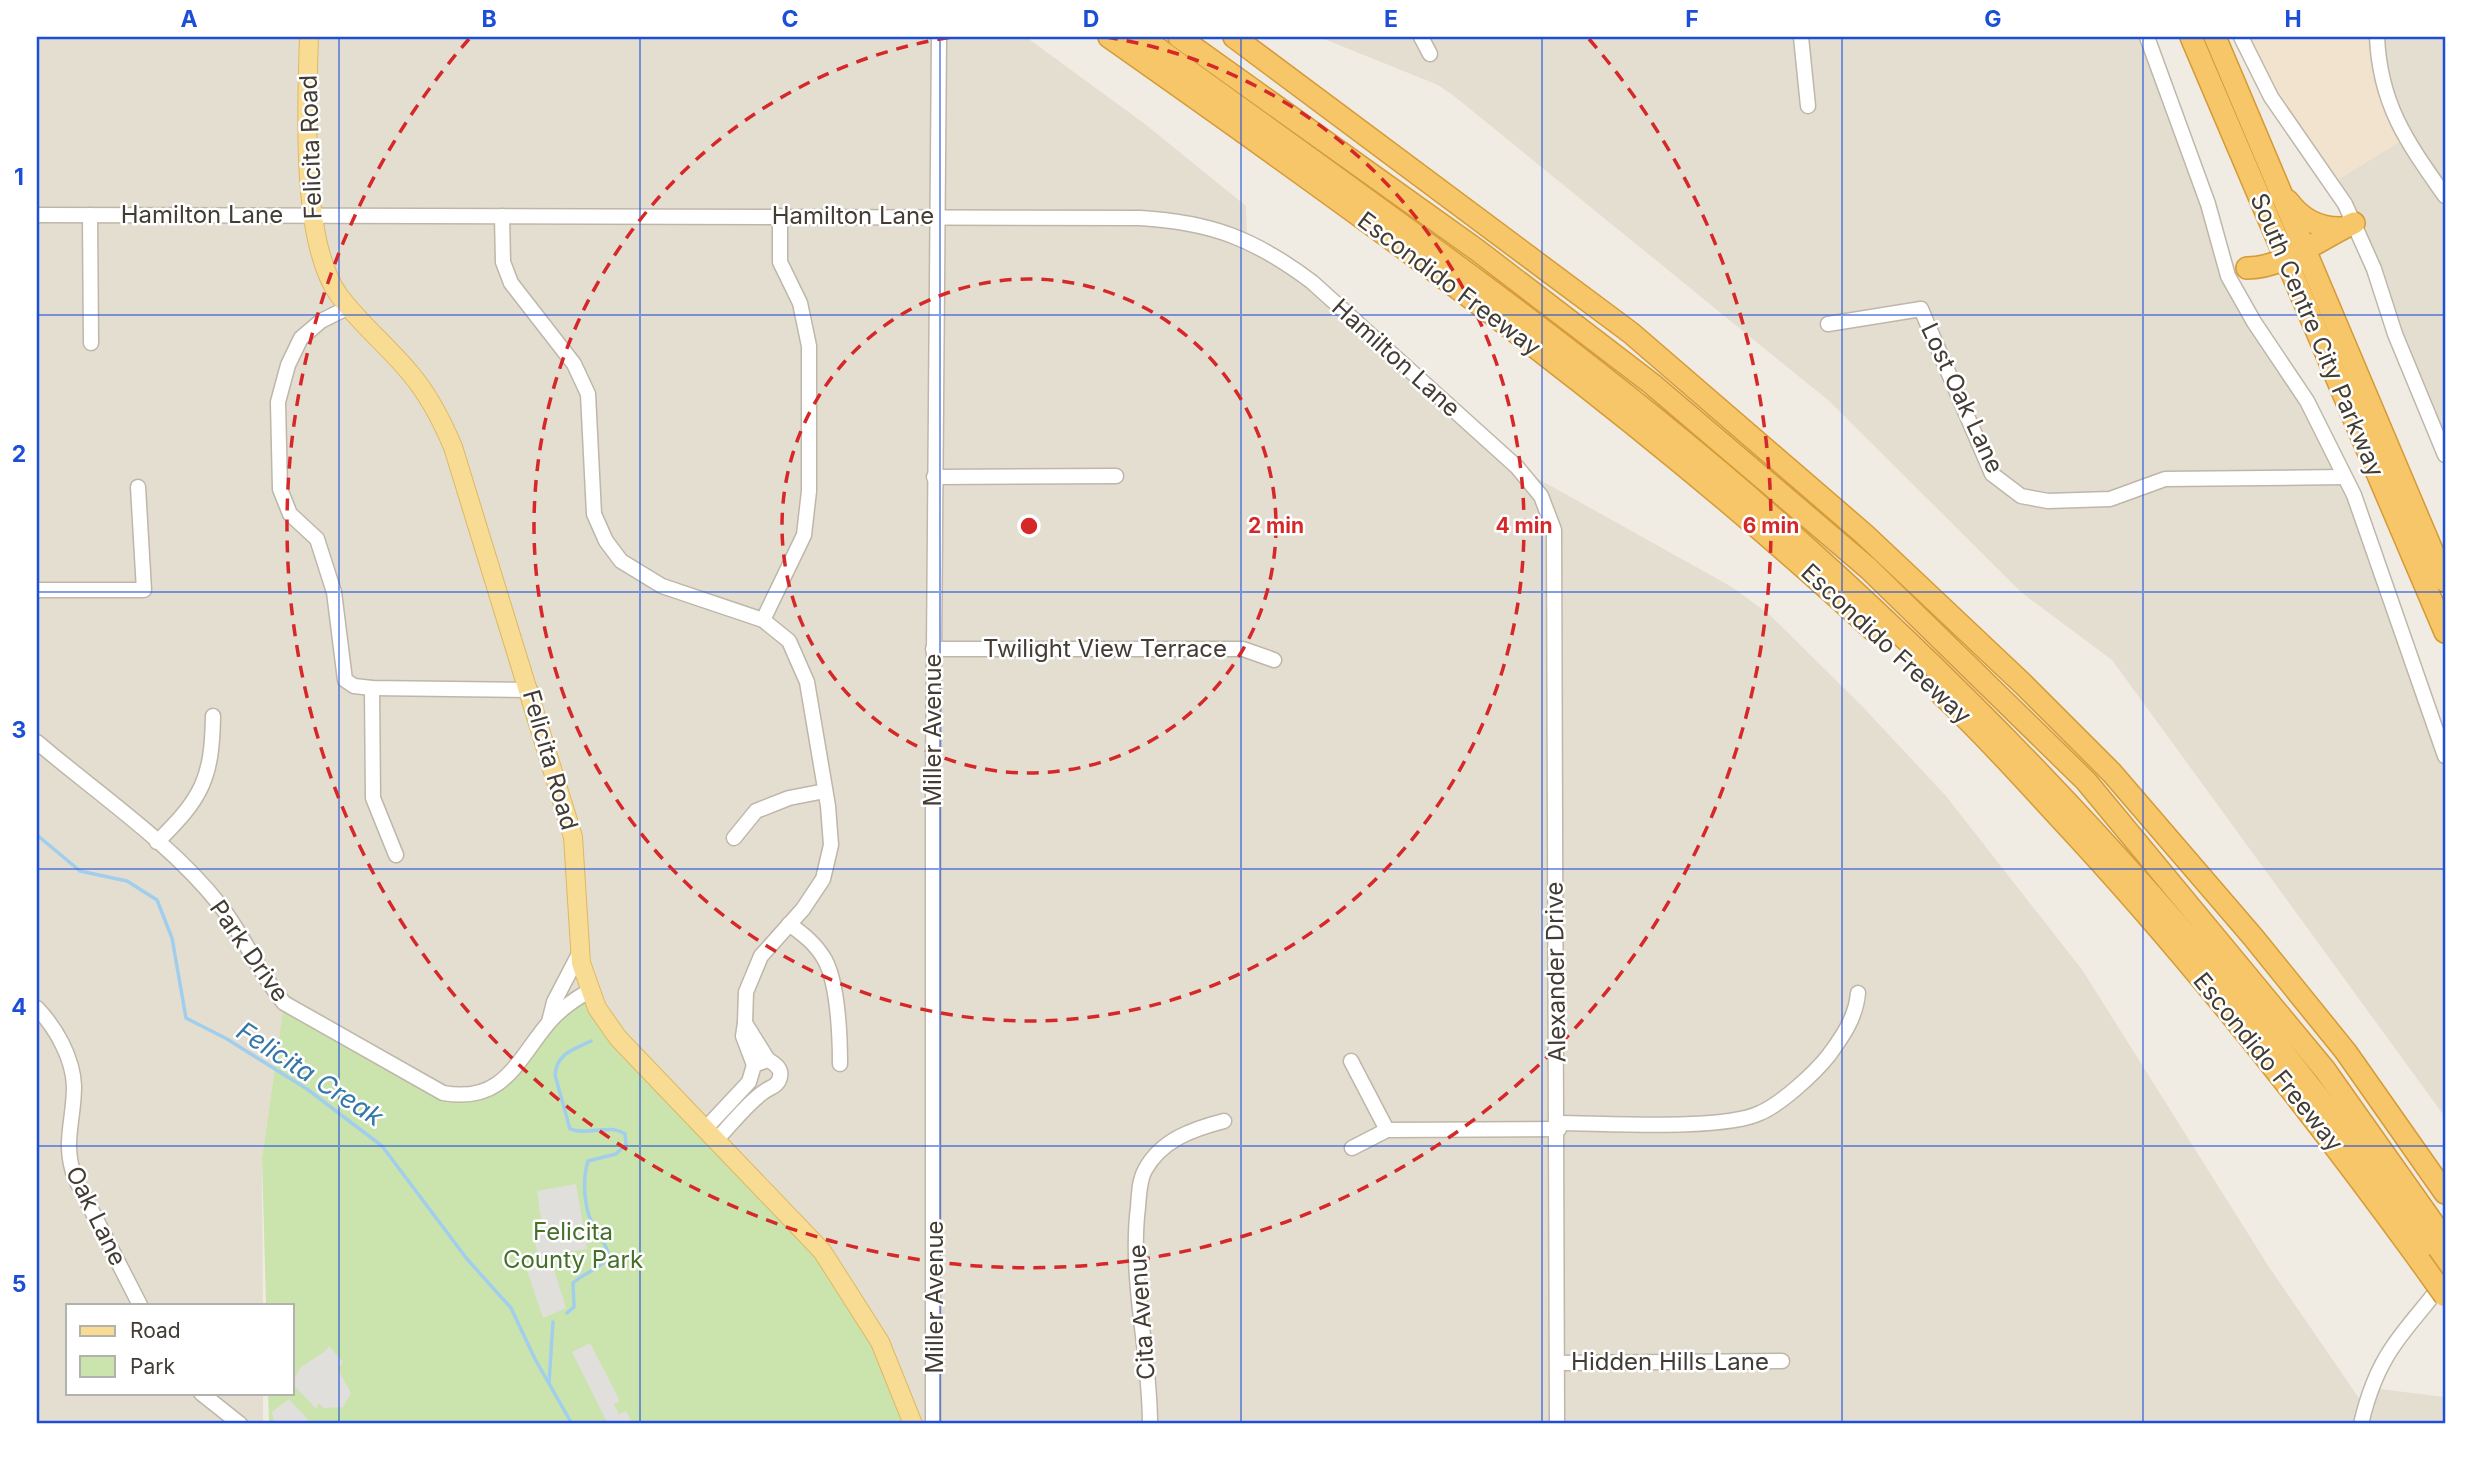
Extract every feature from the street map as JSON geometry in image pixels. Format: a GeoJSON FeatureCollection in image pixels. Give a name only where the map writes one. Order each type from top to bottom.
{"type":"FeatureCollection","features":[{"type":"Feature","properties":{"kind":"highway","name":"Escondido Freeway"},"geometry":{"type":"LineString","coordinates":[[1109,37],[1392,241],[1609,404],[1745,514],[1870,627],[1952,705],[2108,870],[2225,1006],[2350,1164],[2445,1296]]}},
{"type":"Feature","properties":{"kind":"highway"},"geometry":{"type":"LineString","coordinates":[[1142,37],[1593,370],[1776,520],[2027,757],[2164,905],[2434,1234]]}},
{"type":"Feature","properties":{"kind":"highway"},"geometry":{"type":"LineString","coordinates":[[1179,37],[1478,250],[1630,367],[1877,577],[2086,781],[2325,1070],[2434,1234],[2445,1271]]}},
{"type":"Feature","properties":{"kind":"highway"},"geometry":{"type":"LineString","coordinates":[[1234,37],[1632,333],[1864,534],[2023,684],[2112,773],[2253,937],[2346,1052],[2445,1193]]}},
{"type":"Feature","properties":{"kind":"highway","name":"South Centre City Parkway"},"geometry":{"type":"LineString","coordinates":[[2191,37],[2445,632]]}},
{"type":"Feature","properties":{"kind":"highway","name":"South Centre City Parkway"},"geometry":{"type":"LineString","coordinates":[[2215,37],[2445,581]]}},
{"type":"Feature","properties":{"kind":"highway"},"geometry":{"type":"LineString","coordinates":[[2280,191],[2308,220],[2329,229],[2349,226]]}},
{"type":"Feature","properties":{"kind":"highway"},"geometry":{"type":"LineString","coordinates":[[2299,294],[2245,271],[2256,258],[2282,253],[2349,226]]}},
{"type":"Feature","properties":{"kind":"main road","name":"Felicita Road"},"geometry":{"type":"LineString","coordinates":[[309,37],[312,216],[328,276],[349,307],[411,373],[444,427],[530,690],[573,837],[580,952],[589,991],[618,1038],[785,1209],[847,1285],[889,1362],[913,1424]]}},
{"type":"Feature","properties":{"kind":"street","name":"Miller Avenue"},"geometry":{"type":"LineString","coordinates":[[933,1424],[933,649],[940,37]]}},
{"type":"Feature","properties":{"kind":"street"},"geometry":{"type":"LineString","coordinates":[[1421,37],[1430,54]]}},
{"type":"Feature","properties":{"kind":"street"},"geometry":{"type":"LineString","coordinates":[[1801,37],[1808,106]]}},
{"type":"Feature","properties":{"kind":"street","name":"South Centre City Parkway"},"geometry":{"type":"LineString","coordinates":[[2147,37],[2208,204],[2245,271],[2254,322],[2307,401],[2354,495],[2445,756]]}},
{"type":"Feature","properties":{"kind":"street"},"geometry":{"type":"LineString","coordinates":[[2241,37],[2271,97],[2332,183],[2445,455]]}},
{"type":"Feature","properties":{"kind":"street"},"geometry":{"type":"LineString","coordinates":[[2377,37],[2385,98],[2404,139],[2445,196]]}},
{"type":"Feature","properties":{"kind":"street","name":"Hamilton Lane"},"geometry":{"type":"LineString","coordinates":[[37,215],[936,216],[1166,219],[1212,227],[1258,245],[1312,282],[1517,467],[1541,496],[1552,520]]}},
{"type":"Feature","properties":{"kind":"street"},"geometry":{"type":"LineString","coordinates":[[90,215],[91,343]]}},
{"type":"Feature","properties":{"kind":"street"},"geometry":{"type":"LineString","coordinates":[[502,216],[503,262],[511,283],[574,364],[588,394],[594,514],[606,541],[621,561],[662,586],[763,620],[789,641],[807,682],[831,845],[823,879],[761,956],[746,992],[745,1023],[761,1063],[779,1070],[780,1078],[775,1086],[763,1092],[712,1133]]}},
{"type":"Feature","properties":{"kind":"street"},"geometry":{"type":"LineString","coordinates":[[763,620],[804,535],[809,491],[809,346],[800,303],[780,262],[779,216]]}},
{"type":"Feature","properties":{"kind":"street"},"geometry":{"type":"LineString","coordinates":[[349,307],[311,328],[301,338],[288,365],[278,402],[278,479],[282,499],[290,514],[317,539],[334,592],[345,680],[354,686],[372,688],[530,690]]}},
{"type":"Feature","properties":{"kind":"street","name":"Lost Oak Lane"},"geometry":{"type":"LineString","coordinates":[[1828,324],[1921,309],[1992,474],[2021,496],[2048,501],[2110,499],[2165,479],[2344,477]]}},
{"type":"Feature","properties":{"kind":"street"},"geometry":{"type":"LineString","coordinates":[[934,477],[1116,476]]}},
{"type":"Feature","properties":{"kind":"street"},"geometry":{"type":"LineString","coordinates":[[37,590],[144,590],[138,487]]}},
{"type":"Feature","properties":{"kind":"street","name":"Alexander Drive"},"geometry":{"type":"LineString","coordinates":[[1552,520],[1556,539],[1554,870],[1558,1126],[1557,1424]]}},
{"type":"Feature","properties":{"kind":"street","name":"Twilight View Terrace"},"geometry":{"type":"LineString","coordinates":[[933,649],[1243,649],[1274,660]]}},
{"type":"Feature","properties":{"kind":"street"},"geometry":{"type":"LineString","coordinates":[[372,688],[373,798],[396,855]]}},
{"type":"Feature","properties":{"kind":"street"},"geometry":{"type":"LineString","coordinates":[[157,842],[200,792],[212,759],[213,716]]}},
{"type":"Feature","properties":{"kind":"street","name":"Park Drive"},"geometry":{"type":"LineString","coordinates":[[37,743],[157,842],[220,905],[268,985],[284,1003],[443,1093],[474,1094],[503,1081],[549,1023],[566,1006],[589,991]]}},
{"type":"Feature","properties":{"kind":"street"},"geometry":{"type":"LineString","coordinates":[[734,838],[756,811],[789,798],[825,791]]}},
{"type":"Feature","properties":{"kind":"street"},"geometry":{"type":"LineString","coordinates":[[789,924],[810,940],[826,961],[833,992],[839,1064]]}},
{"type":"Feature","properties":{"kind":"street","name":"Park Drive"},"geometry":{"type":"LineString","coordinates":[[549,1023],[554,1002],[580,952]]}},
{"type":"Feature","properties":{"kind":"street"},"geometry":{"type":"LineString","coordinates":[[1352,1148],[1387,1130],[1729,1122],[1761,1113],[1818,1068],[1844,1032],[1857,1008],[1858,993]]}},
{"type":"Feature","properties":{"kind":"street","name":"Oak Lane"},"geometry":{"type":"LineString","coordinates":[[37,1009],[66,1051],[74,1085],[67,1157],[75,1178],[139,1304]]}},
{"type":"Feature","properties":{"kind":"street"},"geometry":{"type":"LineString","coordinates":[[1351,1061],[1387,1130]]}},
{"type":"Feature","properties":{"kind":"street"},"geometry":{"type":"LineString","coordinates":[[712,1133],[761,1063]]}},
{"type":"Feature","properties":{"kind":"street","name":"Cita Avenue"},"geometry":{"type":"LineString","coordinates":[[1150,1424],[1136,1279],[1141,1182],[1145,1170],[1165,1146],[1189,1130],[1224,1121]]}},
{"type":"Feature","properties":{"kind":"street"},"geometry":{"type":"LineString","coordinates":[[2361,1424],[2375,1379],[2392,1347],[2425,1309],[2445,1278]]}},
{"type":"Feature","properties":{"kind":"street","name":"Hidden Hills Lane"},"geometry":{"type":"LineString","coordinates":[[1558,1363],[1782,1361]]}},
{"type":"Feature","properties":{"kind":"street"},"geometry":{"type":"LineString","coordinates":[[202,1394],[240,1424]]}},
{"type":"Feature","properties":{"kind":"shaded area"},"geometry":{"type":"Polygon","coordinates":[[[37,37],[1026,37],[1145,124],[1246,206],[1247,240],[1284,261],[1517,467],[1732,587],[1770,615],[1861,705],[1946,796],[2083,971],[2269,1267],[2365,1407],[2372,1388],[2445,1397],[2445,1424],[913,1424],[517,1067],[460,1096],[284,1004],[262,1158],[263,1304],[66,1304],[66,1394],[263,1394],[263,1424],[37,1424],[37,37]]]}},
{"type":"Feature","properties":{"kind":"shaded area"},"geometry":{"type":"Polygon","coordinates":[[[1319,37],[2147,37],[2216,243],[2328,441],[2445,756],[2445,1117],[2112,660],[2022,593],[1829,401],[1454,96],[1438,85],[1319,37]]]}},
{"type":"Feature","properties":{"kind":"shaded area"},"geometry":{"type":"Polygon","coordinates":[[[2241,37],[2377,37],[2404,139],[2332,183],[2241,37]]]}},
{"type":"Feature","properties":{"kind":"shaded area"},"geometry":{"type":"Polygon","coordinates":[[[2377,37],[2445,37],[2445,455],[2332,183],[2404,139],[2377,37]]]}},
{"type":"Feature","properties":{"kind":"shaded area"},"geometry":{"type":"Polygon","coordinates":[[[576,1184],[587,1249],[538,1256],[533,1230],[542,1227],[537,1191],[576,1184]]]}},
{"type":"Feature","properties":{"kind":"shaded area"},"geometry":{"type":"Polygon","coordinates":[[[550,1257],[566,1308],[543,1318],[525,1264],[550,1257]]]}},
{"type":"Feature","properties":{"kind":"shaded area"},"geometry":{"type":"Polygon","coordinates":[[[590,1343],[620,1401],[614,1404],[619,1414],[626,1411],[633,1424],[608,1424],[572,1352],[590,1343]]]}},
{"type":"Feature","properties":{"kind":"shaded area"},"geometry":{"type":"Polygon","coordinates":[[[329,1346],[343,1362],[338,1369],[351,1393],[343,1407],[323,1408],[319,1403],[316,1409],[294,1385],[301,1367],[329,1346]]]}},
{"type":"Feature","properties":{"kind":"shaded area"},"geometry":{"type":"Polygon","coordinates":[[[289,1399],[312,1424],[275,1424],[272,1412],[289,1399]]]}},
{"type":"Feature","properties":{"kind":"green space","name":"Felicita County Park"},"geometry":{"type":"Polygon","coordinates":[[[578,997],[597,1008],[847,1285],[913,1424],[269,1424],[268,1394],[294,1394],[294,1304],[266,1304],[262,1158],[284,1003],[433,1088],[480,1093],[578,997]]]}},
{"type":"Feature","properties":{"kind":"waterway","name":"Felicita Creak"},"geometry":{"type":"LineString","coordinates":[[37,835],[80,871],[127,881],[157,900],[172,938],[186,1018],[227,1039],[307,1089],[382,1146],[467,1259],[511,1308],[535,1359],[572,1424]]}},
{"type":"Feature","properties":{"kind":"waterway"},"geometry":{"type":"LineString","coordinates":[[567,1313],[574,1307],[573,1283],[609,1257],[586,1204],[585,1177],[588,1161],[616,1154],[626,1144],[625,1134],[619,1131],[570,1129],[555,1075],[556,1068],[567,1053],[591,1041]]}},
{"type":"Feature","properties":{"kind":"waterway"},"geometry":{"type":"LineString","coordinates":[[549,1383],[553,1322]]}}]}
